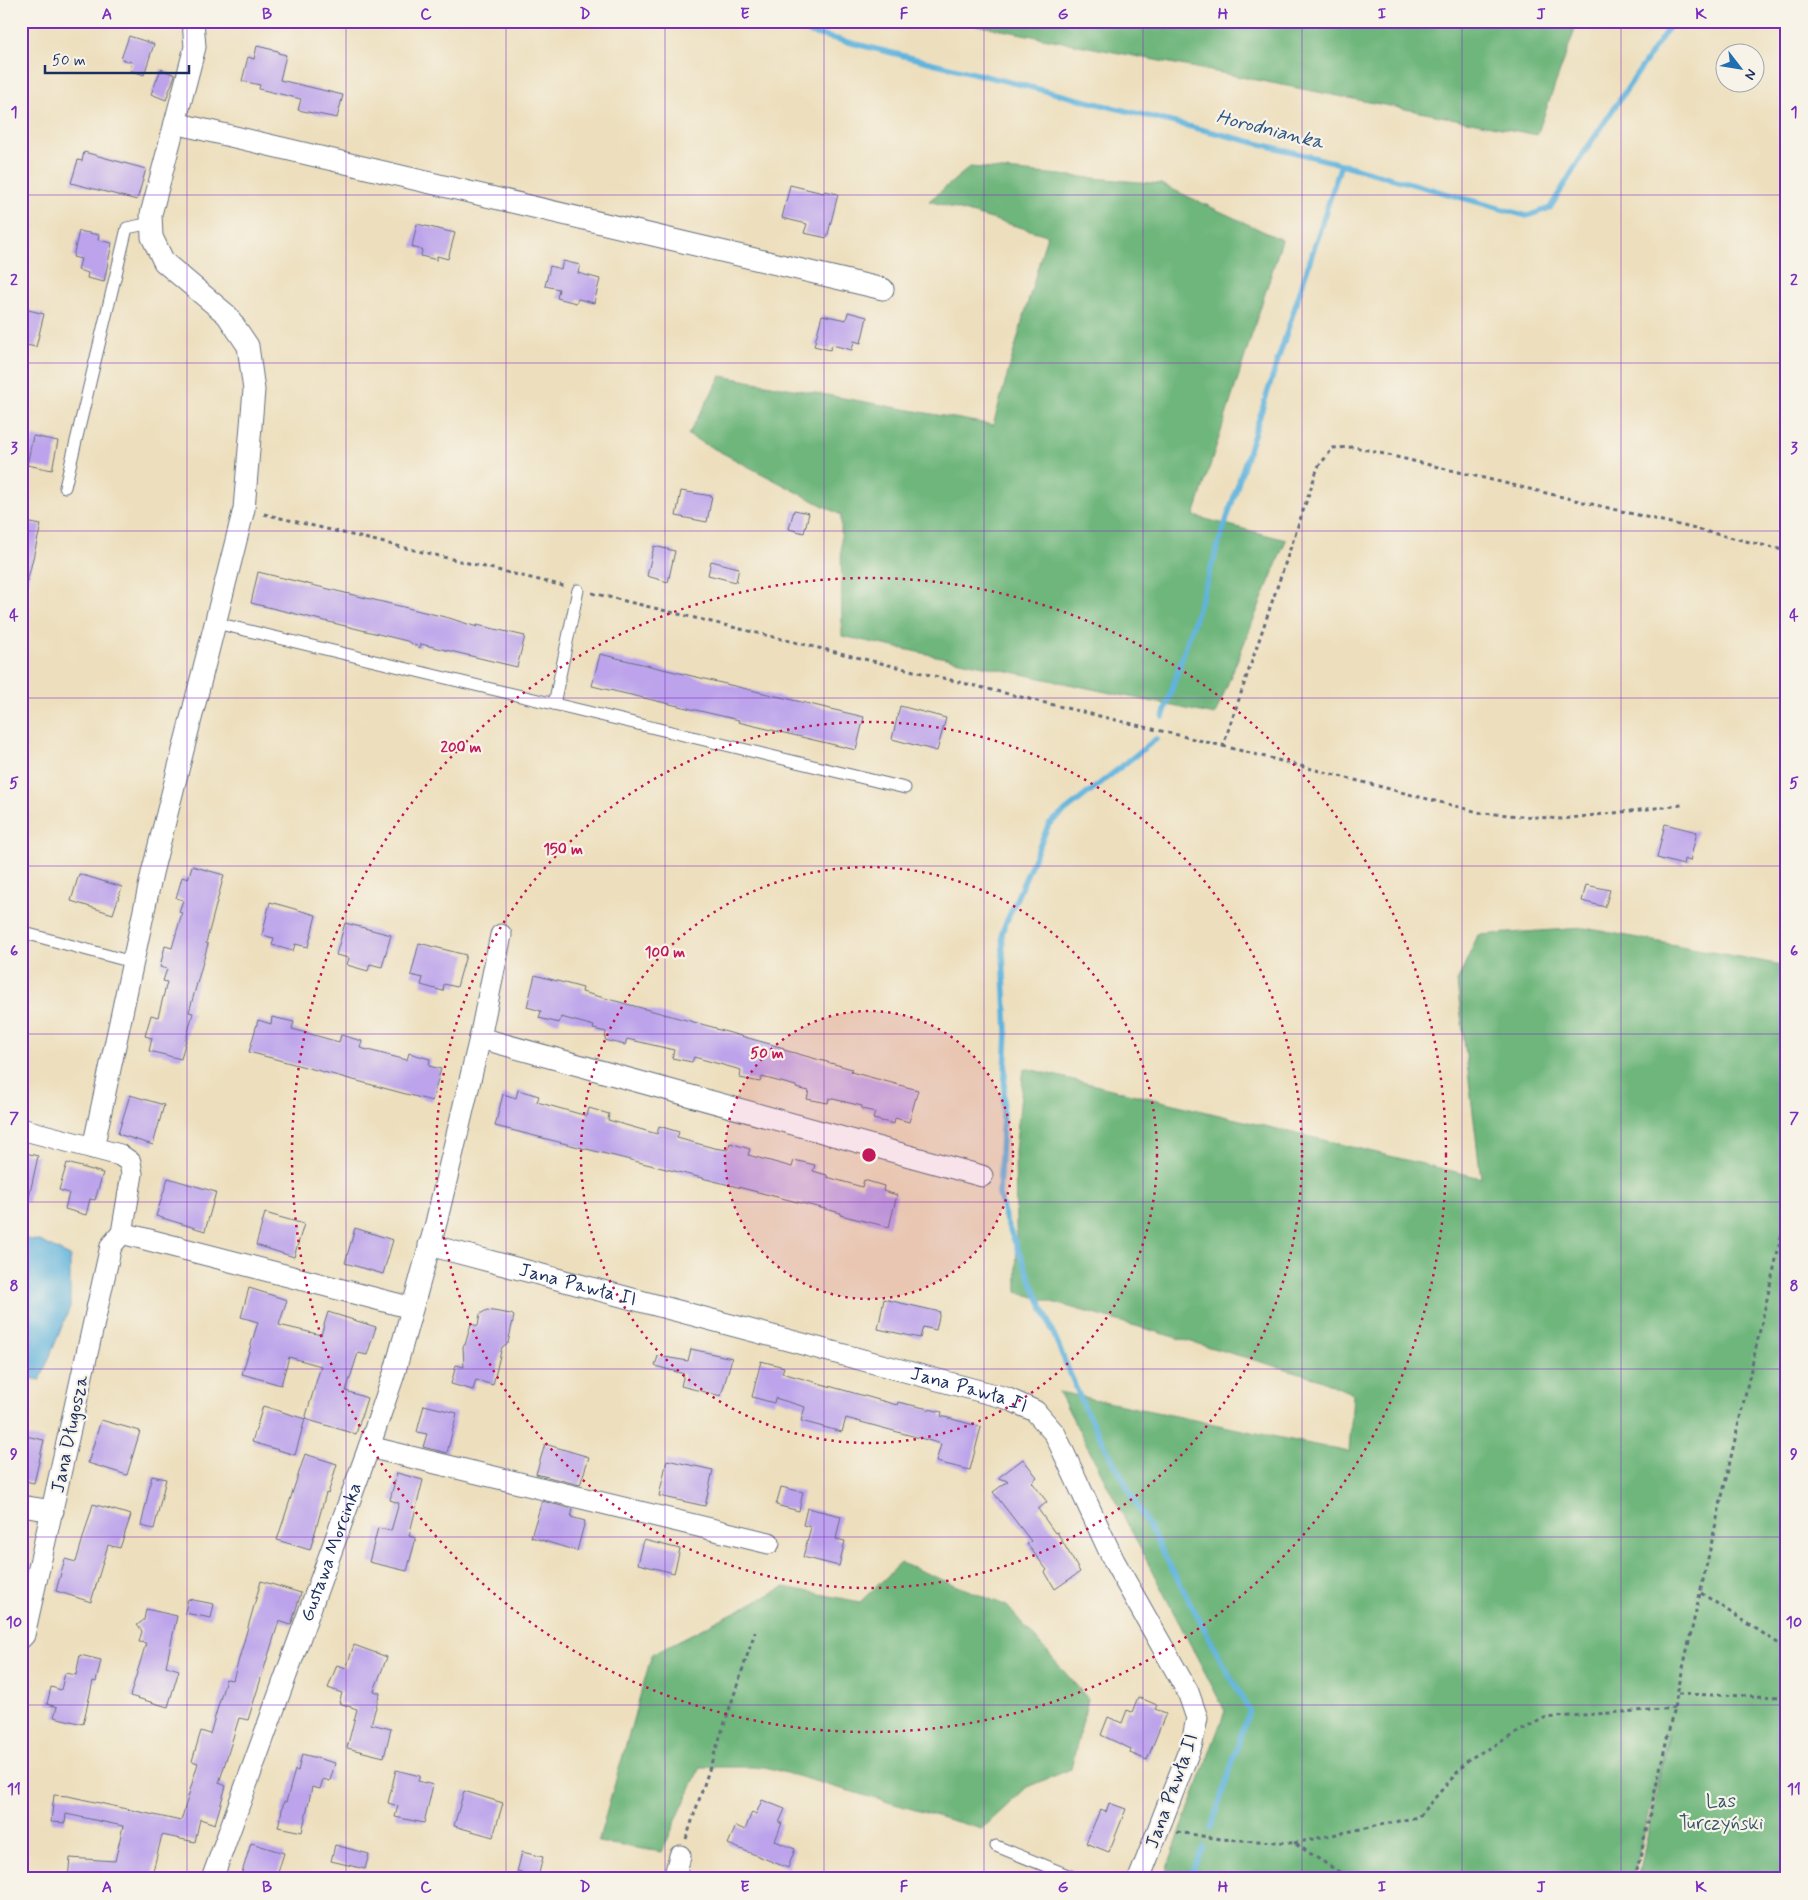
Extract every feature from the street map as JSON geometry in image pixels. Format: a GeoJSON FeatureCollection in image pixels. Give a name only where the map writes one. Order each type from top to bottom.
{"type":"FeatureCollection","features":[{"type":"Feature","properties":{"kind":"street"},"geometry":{"type":"LineString","coordinates":[[21,1129],[93,1148],[152,873],[244,509],[254,390],[248,346],[227,315],[164,262],[152,237],[151,214],[195,47],[193,21]]}},
{"type":"Feature","properties":{"kind":"street"},"geometry":{"type":"LineString","coordinates":[[175,123],[884,288]]}},
{"type":"Feature","properties":{"kind":"street","name":"Gustawa Morcinka"},"geometry":{"type":"LineString","coordinates":[[212,1879],[394,1374],[436,1223],[480,1038],[500,935]]}},
{"type":"Feature","properties":{"kind":"street"},"geometry":{"type":"LineString","coordinates":[[480,1038],[982,1176]]}},
{"type":"Feature","properties":{"kind":"street","name":"Jana Długosza"},"geometry":{"type":"LineString","coordinates":[[21,1638],[24,1635],[53,1511],[111,1246],[122,1233],[132,1174],[130,1162],[120,1155],[93,1148]]}},
{"type":"Feature","properties":{"kind":"street"},"geometry":{"type":"LineString","coordinates":[[122,1233],[412,1308]]}},
{"type":"Feature","properties":{"kind":"street","name":"Jana Pawła II"},"geometry":{"type":"LineString","coordinates":[[430,1245],[1006,1398],[1035,1411],[1055,1434],[1114,1561],[1188,1692],[1197,1718],[1192,1743],[1139,1879]]}},
{"type":"Feature","properties":{"kind":"street"},"geometry":{"type":"LineString","coordinates":[[369,1447],[769,1543]]}},
{"type":"Feature","properties":{"kind":"street"},"geometry":{"type":"LineString","coordinates":[[21,1506],[53,1511]]}},
{"type":"Feature","properties":{"kind":"street"},"geometry":{"type":"LineString","coordinates":[[674,1879],[680,1856]]}},
{"type":"Feature","properties":{"kind":"lane"},"geometry":{"type":"LineString","coordinates":[[65,487],[127,228],[151,223]]}},
{"type":"Feature","properties":{"kind":"lane"},"geometry":{"type":"LineString","coordinates":[[554,704],[578,590]]}},
{"type":"Feature","properties":{"kind":"lane"},"geometry":{"type":"LineString","coordinates":[[216,623],[905,788]]}},
{"type":"Feature","properties":{"kind":"lane"},"geometry":{"type":"LineString","coordinates":[[21,932],[132,962]]}},
{"type":"Feature","properties":{"kind":"lane"},"geometry":{"type":"LineString","coordinates":[[996,1846],[1078,1879]]}},
{"type":"Feature","properties":{"kind":"path"},"geometry":{"type":"LineString","coordinates":[[1223,746],[1318,467],[1333,448],[1355,447],[1787,551]]}},
{"type":"Feature","properties":{"kind":"path"},"geometry":{"type":"LineString","coordinates":[[244,509],[1223,746],[1482,813],[1562,820],[1682,805]]}},
{"type":"Feature","properties":{"kind":"path"},"geometry":{"type":"LineString","coordinates":[[1636,1879],[1787,1211]]}},
{"type":"Feature","properties":{"kind":"path"},"geometry":{"type":"LineString","coordinates":[[1701,1593],[1787,1649]]}},
{"type":"Feature","properties":{"kind":"path"},"geometry":{"type":"LineString","coordinates":[[680,1856],[755,1632]]}},
{"type":"Feature","properties":{"kind":"path"},"geometry":{"type":"LineString","coordinates":[[1678,1694],[1787,1697]]}},
{"type":"Feature","properties":{"kind":"path"},"geometry":{"type":"LineString","coordinates":[[1159,1829],[1221,1839],[1294,1843],[1418,1817],[1469,1759],[1544,1718],[1675,1708]]}},
{"type":"Feature","properties":{"kind":"path"},"geometry":{"type":"LineString","coordinates":[[1294,1843],[1350,1879]]}},
{"type":"Feature","properties":{"kind":"green space"},"geometry":{"type":"Polygon","coordinates":[[[956,21],[1578,21],[1537,135],[956,21]]]}},
{"type":"Feature","properties":{"kind":"green space"},"geometry":{"type":"Polygon","coordinates":[[[970,167],[1161,184],[1282,240],[1194,516],[1286,540],[1215,715],[842,636],[841,515],[688,435],[721,376],[993,425],[1047,235],[929,201],[970,167]]]}},
{"type":"Feature","properties":{"kind":"green space","name":"Las Turczyński"},"geometry":{"type":"Polygon","coordinates":[[[1585,928],[1787,966],[1787,1879],[1638,1879],[1669,1734],[1633,1879],[1163,1879],[1225,1711],[1059,1392],[1349,1452],[1353,1394],[1317,1378],[1017,1292],[1015,1151],[1024,1068],[1481,1178],[1457,982],[1478,935],[1585,928]]]}},
{"type":"Feature","properties":{"kind":"green space"},"geometry":{"type":"Polygon","coordinates":[[[901,1563],[1007,1606],[1088,1699],[1071,1769],[1027,1787],[982,1829],[765,1767],[700,1767],[662,1852],[598,1842],[652,1654],[784,1587],[860,1602],[901,1563]]]}},
{"type":"Feature","properties":{"kind":"water"},"geometry":{"type":"Polygon","coordinates":[[[21,1238],[40,1241],[70,1256],[70,1307],[40,1380],[21,1376],[21,1238]]]}},
{"type":"Feature","properties":{"kind":"building"},"geometry":{"type":"Polygon","coordinates":[[[129,36],[154,44],[144,75],[130,70],[132,62],[121,59],[129,36]]]}},
{"type":"Feature","properties":{"kind":"building"},"geometry":{"type":"Polygon","coordinates":[[[257,46],[286,55],[280,80],[343,95],[337,118],[298,110],[301,99],[259,89],[260,85],[242,81],[248,57],[254,59],[257,46]]]}},
{"type":"Feature","properties":{"kind":"building"},"geometry":{"type":"Polygon","coordinates":[[[161,69],[175,75],[166,100],[151,94],[161,69]]]}},
{"type":"Feature","properties":{"kind":"building"},"geometry":{"type":"Polygon","coordinates":[[[84,152],[146,169],[137,200],[71,183],[78,160],[82,161],[84,152]]]}},
{"type":"Feature","properties":{"kind":"building"},"geometry":{"type":"Polygon","coordinates":[[[790,185],[823,193],[825,191],[838,194],[827,238],[804,233],[807,224],[782,218],[790,185]]]}},
{"type":"Feature","properties":{"kind":"building"},"geometry":{"type":"Polygon","coordinates":[[[417,224],[455,233],[448,259],[437,256],[437,260],[421,256],[422,250],[412,247],[417,224]]]}},
{"type":"Feature","properties":{"kind":"building"},"geometry":{"type":"Polygon","coordinates":[[[79,231],[99,235],[98,240],[112,243],[104,282],[87,278],[88,273],[78,270],[81,259],[73,257],[79,231]]]}},
{"type":"Feature","properties":{"kind":"building"},"geometry":{"type":"Polygon","coordinates":[[[563,261],[580,265],[578,273],[600,279],[594,303],[578,299],[576,303],[557,298],[559,289],[545,286],[550,266],[561,269],[563,261]]]}},
{"type":"Feature","properties":{"kind":"building"},"geometry":{"type":"Polygon","coordinates":[[[21,308],[44,314],[36,347],[21,344],[21,308]]]}},
{"type":"Feature","properties":{"kind":"building"},"geometry":{"type":"Polygon","coordinates":[[[848,312],[867,317],[861,343],[854,341],[852,350],[832,345],[830,350],[814,346],[822,315],[846,320],[848,312]]]}},
{"type":"Feature","properties":{"kind":"building"},"geometry":{"type":"Polygon","coordinates":[[[33,436],[58,441],[52,470],[27,465],[33,436]]]}},
{"type":"Feature","properties":{"kind":"building"},"geometry":{"type":"Polygon","coordinates":[[[681,491],[712,496],[707,522],[676,516],[681,491]]]}},
{"type":"Feature","properties":{"kind":"building"},"geometry":{"type":"Polygon","coordinates":[[[794,510],[809,513],[804,533],[789,529],[794,510]]]}},
{"type":"Feature","properties":{"kind":"building"},"geometry":{"type":"Polygon","coordinates":[[[21,521],[41,525],[27,583],[21,582],[21,521]]]}},
{"type":"Feature","properties":{"kind":"building"},"geometry":{"type":"Polygon","coordinates":[[[654,546],[675,551],[668,582],[647,576],[654,546]]]}},
{"type":"Feature","properties":{"kind":"building"},"geometry":{"type":"Polygon","coordinates":[[[711,561],[739,568],[736,582],[708,575],[711,561]]]}},
{"type":"Feature","properties":{"kind":"building"},"geometry":{"type":"Polygon","coordinates":[[[258,572],[449,618],[477,627],[477,625],[525,636],[517,667],[421,644],[420,648],[407,641],[251,603],[258,572]]]}},
{"type":"Feature","properties":{"kind":"building"},"geometry":{"type":"Polygon","coordinates":[[[600,654],[864,717],[856,750],[738,722],[739,720],[592,686],[600,654]]]}},
{"type":"Feature","properties":{"kind":"building"},"geometry":{"type":"Polygon","coordinates":[[[900,706],[946,718],[937,751],[892,739],[900,706]]]}},
{"type":"Feature","properties":{"kind":"building"},"geometry":{"type":"Polygon","coordinates":[[[1665,824],[1697,832],[1690,861],[1684,859],[1683,865],[1657,858],[1665,824]]]}},
{"type":"Feature","properties":{"kind":"building"},"geometry":{"type":"Polygon","coordinates":[[[192,866],[224,875],[206,943],[208,944],[189,1012],[193,1013],[181,1059],[149,1051],[152,1038],[145,1036],[151,1015],[158,1017],[167,982],[163,981],[167,969],[160,967],[165,946],[172,948],[182,913],[179,912],[183,900],[176,898],[182,877],[188,879],[192,866]]]}},
{"type":"Feature","properties":{"kind":"building"},"geometry":{"type":"Polygon","coordinates":[[[79,874],[122,887],[113,914],[71,901],[79,874]]]}},
{"type":"Feature","properties":{"kind":"building"},"geometry":{"type":"Polygon","coordinates":[[[1586,885],[1610,890],[1605,907],[1582,901],[1586,885]]]}},
{"type":"Feature","properties":{"kind":"building"},"geometry":{"type":"Polygon","coordinates":[[[270,902],[316,915],[308,947],[295,944],[293,951],[272,945],[274,938],[262,935],[270,902]]]}},
{"type":"Feature","properties":{"kind":"building"},"geometry":{"type":"Polygon","coordinates":[[[345,923],[391,935],[382,967],[370,964],[368,971],[347,965],[349,958],[336,955],[345,923]]]}},
{"type":"Feature","properties":{"kind":"building"},"geometry":{"type":"Polygon","coordinates":[[[419,943],[466,955],[457,987],[444,984],[443,991],[421,985],[423,978],[411,975],[419,943]]]}},
{"type":"Feature","properties":{"kind":"building"},"geometry":{"type":"Polygon","coordinates":[[[535,975],[583,988],[582,992],[716,1028],[852,1069],[851,1072],[918,1090],[909,1122],[895,1118],[894,1124],[873,1119],[875,1112],[862,1109],[862,1106],[829,1098],[828,1103],[807,1099],[809,1091],[796,1088],[796,1086],[762,1077],[760,1082],[740,1078],[741,1070],[694,1057],[692,1062],[672,1058],[674,1050],[627,1039],[625,1045],[605,1040],[606,1032],[593,1029],[594,1026],[561,1017],[559,1023],[539,1018],[541,1011],[527,1007],[535,975]]]}},
{"type":"Feature","properties":{"kind":"building"},"geometry":{"type":"Polygon","coordinates":[[[272,1017],[294,1022],[292,1029],[339,1042],[341,1035],[362,1041],[360,1048],[407,1060],[409,1053],[430,1059],[429,1066],[441,1069],[432,1101],[249,1052],[258,1020],[271,1024],[272,1017]]]}},
{"type":"Feature","properties":{"kind":"building"},"geometry":{"type":"Polygon","coordinates":[[[518,1090],[539,1096],[537,1102],[587,1116],[589,1108],[609,1114],[608,1120],[657,1134],[659,1126],[679,1132],[677,1138],[714,1148],[728,1150],[730,1143],[750,1149],[748,1155],[792,1167],[794,1160],[815,1165],[813,1171],[862,1187],[864,1180],[884,1186],[883,1191],[897,1195],[889,1227],[840,1215],[841,1213],[495,1126],[503,1094],[516,1098],[518,1090]]]}},
{"type":"Feature","properties":{"kind":"building"},"geometry":{"type":"Polygon","coordinates":[[[130,1095],[164,1105],[153,1145],[118,1134],[130,1095]]]}},
{"type":"Feature","properties":{"kind":"building"},"geometry":{"type":"Polygon","coordinates":[[[21,1152],[38,1156],[28,1202],[21,1201],[21,1152]]]}},
{"type":"Feature","properties":{"kind":"building"},"geometry":{"type":"Polygon","coordinates":[[[67,1163],[103,1173],[95,1200],[90,1199],[86,1215],[65,1209],[69,1193],[59,1190],[67,1163]]]}},
{"type":"Feature","properties":{"kind":"building"},"geometry":{"type":"Polygon","coordinates":[[[168,1178],[216,1192],[205,1231],[156,1216],[168,1178]]]}},
{"type":"Feature","properties":{"kind":"building"},"geometry":{"type":"Polygon","coordinates":[[[265,1213],[304,1224],[294,1257],[256,1245],[265,1213]]]}},
{"type":"Feature","properties":{"kind":"building"},"geometry":{"type":"Polygon","coordinates":[[[355,1228],[393,1240],[383,1274],[345,1263],[355,1228]]]}},
{"type":"Feature","properties":{"kind":"building"},"geometry":{"type":"Polygon","coordinates":[[[249,1288],[287,1300],[279,1325],[321,1335],[328,1312],[376,1327],[367,1355],[358,1353],[346,1391],[367,1398],[356,1434],[305,1419],[321,1366],[289,1357],[281,1385],[242,1374],[258,1322],[241,1317],[249,1288]]]}},
{"type":"Feature","properties":{"kind":"building"},"geometry":{"type":"Polygon","coordinates":[[[884,1299],[940,1312],[936,1330],[923,1327],[920,1338],[878,1329],[884,1299]]]}},
{"type":"Feature","properties":{"kind":"building"},"geometry":{"type":"Polygon","coordinates":[[[487,1310],[514,1316],[508,1343],[502,1347],[493,1385],[476,1380],[473,1390],[451,1384],[456,1365],[464,1367],[463,1346],[465,1345],[471,1324],[478,1326],[480,1314],[487,1310]]]}},
{"type":"Feature","properties":{"kind":"building"},"geometry":{"type":"Polygon","coordinates":[[[691,1349],[732,1358],[721,1396],[681,1386],[684,1374],[655,1366],[658,1356],[688,1361],[691,1349]]]}},
{"type":"Feature","properties":{"kind":"building"},"geometry":{"type":"Polygon","coordinates":[[[761,1361],[784,1367],[782,1373],[897,1405],[898,1402],[942,1412],[941,1416],[981,1427],[970,1470],[936,1462],[941,1444],[846,1418],[842,1432],[801,1421],[805,1407],[775,1398],[774,1403],[752,1397],[761,1361]]]}},
{"type":"Feature","properties":{"kind":"building"},"geometry":{"type":"Polygon","coordinates":[[[424,1405],[457,1413],[447,1453],[423,1447],[427,1434],[417,1432],[424,1405]]]}},
{"type":"Feature","properties":{"kind":"building"},"geometry":{"type":"Polygon","coordinates":[[[263,1406],[305,1419],[295,1455],[252,1442],[263,1406]]]}},
{"type":"Feature","properties":{"kind":"building"},"geometry":{"type":"Polygon","coordinates":[[[101,1420],[140,1431],[127,1475],[88,1463],[101,1420]]]}},
{"type":"Feature","properties":{"kind":"building"},"geometry":{"type":"Polygon","coordinates":[[[21,1435],[44,1440],[34,1483],[21,1480],[21,1435]]]}},
{"type":"Feature","properties":{"kind":"building"},"geometry":{"type":"Polygon","coordinates":[[[545,1444],[589,1457],[580,1485],[536,1474],[545,1444]]]}},
{"type":"Feature","properties":{"kind":"building"},"geometry":{"type":"Polygon","coordinates":[[[305,1454],[337,1464],[328,1494],[326,1493],[310,1550],[277,1540],[305,1454]]]}},
{"type":"Feature","properties":{"kind":"building"},"geometry":{"type":"Polygon","coordinates":[[[1023,1459],[1037,1477],[1032,1482],[1047,1502],[1038,1509],[1055,1533],[1057,1532],[1080,1572],[1055,1589],[1045,1572],[1047,1570],[1027,1544],[1031,1541],[993,1492],[1008,1481],[998,1478],[1023,1459]]]}},
{"type":"Feature","properties":{"kind":"building"},"geometry":{"type":"Polygon","coordinates":[[[667,1460],[713,1470],[705,1506],[659,1496],[667,1460]]]}},
{"type":"Feature","properties":{"kind":"building"},"geometry":{"type":"Polygon","coordinates":[[[397,1473],[423,1480],[409,1536],[416,1538],[407,1571],[369,1562],[378,1528],[391,1531],[399,1503],[390,1500],[397,1473]]]}},
{"type":"Feature","properties":{"kind":"building"},"geometry":{"type":"Polygon","coordinates":[[[152,1476],[166,1479],[154,1529],[141,1526],[152,1476]]]}},
{"type":"Feature","properties":{"kind":"building"},"geometry":{"type":"Polygon","coordinates":[[[781,1487],[803,1492],[799,1511],[776,1505],[781,1487]]]}},
{"type":"Feature","properties":{"kind":"building"},"geometry":{"type":"Polygon","coordinates":[[[542,1501],[573,1509],[571,1517],[585,1521],[577,1551],[531,1537],[542,1501]]]}},
{"type":"Feature","properties":{"kind":"building"},"geometry":{"type":"Polygon","coordinates":[[[93,1504],[131,1515],[120,1548],[108,1545],[91,1602],[56,1591],[65,1559],[76,1562],[93,1504]]]}},
{"type":"Feature","properties":{"kind":"building"},"geometry":{"type":"Polygon","coordinates":[[[807,1508],[841,1516],[836,1539],[845,1541],[839,1566],[803,1557],[811,1527],[803,1525],[807,1508]]]}},
{"type":"Feature","properties":{"kind":"building"},"geometry":{"type":"Polygon","coordinates":[[[644,1540],[680,1549],[674,1573],[638,1564],[644,1540]]]}},
{"type":"Feature","properties":{"kind":"building"},"geometry":{"type":"Polygon","coordinates":[[[261,1581],[301,1593],[291,1625],[279,1621],[248,1720],[239,1718],[219,1783],[226,1786],[215,1824],[200,1819],[195,1842],[162,1835],[151,1879],[68,1879],[70,1858],[115,1861],[123,1826],[66,1814],[65,1823],[51,1822],[54,1795],[68,1796],[181,1821],[198,1763],[192,1761],[201,1731],[210,1734],[226,1679],[233,1680],[261,1581]]]}},
{"type":"Feature","properties":{"kind":"building"},"geometry":{"type":"Polygon","coordinates":[[[188,1599],[214,1604],[211,1618],[185,1613],[188,1599]]]}},
{"type":"Feature","properties":{"kind":"building"},"geometry":{"type":"Polygon","coordinates":[[[146,1609],[177,1616],[166,1666],[179,1670],[168,1707],[130,1696],[146,1643],[139,1642],[142,1631],[137,1625],[144,1620],[146,1609]]]}},
{"type":"Feature","properties":{"kind":"building"},"geometry":{"type":"Polygon","coordinates":[[[354,1645],[387,1657],[374,1691],[380,1693],[371,1724],[391,1729],[384,1757],[347,1748],[357,1709],[339,1703],[342,1693],[328,1688],[337,1665],[346,1668],[354,1645]]]}},
{"type":"Feature","properties":{"kind":"building"},"geometry":{"type":"Polygon","coordinates":[[[80,1655],[101,1660],[96,1682],[93,1681],[83,1724],[54,1717],[57,1707],[47,1704],[51,1687],[61,1690],[65,1673],[76,1675],[80,1655]]]}},
{"type":"Feature","properties":{"kind":"building"},"geometry":{"type":"Polygon","coordinates":[[[1138,1697],[1157,1705],[1155,1709],[1166,1713],[1147,1760],[1130,1753],[1131,1749],[1101,1735],[1108,1717],[1122,1723],[1127,1710],[1132,1712],[1138,1697]]]}},
{"type":"Feature","properties":{"kind":"building"},"geometry":{"type":"Polygon","coordinates":[[[302,1754],[335,1763],[330,1781],[323,1779],[320,1789],[312,1787],[302,1832],[278,1827],[284,1801],[286,1802],[295,1770],[298,1771],[302,1754]]]}},
{"type":"Feature","properties":{"kind":"building"},"geometry":{"type":"Polygon","coordinates":[[[396,1770],[420,1776],[418,1781],[433,1785],[424,1823],[395,1817],[398,1806],[388,1803],[396,1770]]]}},
{"type":"Feature","properties":{"kind":"building"},"geometry":{"type":"Polygon","coordinates":[[[464,1791],[503,1803],[493,1837],[454,1826],[464,1791]]]}},
{"type":"Feature","properties":{"kind":"building"},"geometry":{"type":"Polygon","coordinates":[[[762,1800],[785,1809],[779,1823],[782,1823],[775,1841],[795,1849],[788,1868],[728,1844],[736,1826],[745,1830],[752,1812],[756,1814],[762,1800]]]}},
{"type":"Feature","properties":{"kind":"building"},"geometry":{"type":"Polygon","coordinates":[[[1109,1803],[1126,1809],[1109,1852],[1086,1843],[1100,1810],[1106,1812],[1109,1803]]]}},
{"type":"Feature","properties":{"kind":"building"},"geometry":{"type":"Polygon","coordinates":[[[251,1843],[284,1853],[276,1879],[240,1879],[251,1843]]]}},
{"type":"Feature","properties":{"kind":"building"},"geometry":{"type":"Polygon","coordinates":[[[335,1845],[369,1854],[365,1869],[331,1861],[335,1845]]]}},
{"type":"Feature","properties":{"kind":"building"},"geometry":{"type":"Polygon","coordinates":[[[522,1852],[543,1857],[538,1877],[517,1872],[522,1852]]]}},
{"type":"Feature","properties":{"kind":"waterway","name":"Horodnianka"},"geometry":{"type":"LineString","coordinates":[[763,21],[1341,164],[1527,216],[1550,208],[1585,151],[1673,21]]}},
{"type":"Feature","properties":{"kind":"waterway"},"geometry":{"type":"LineString","coordinates":[[1163,717],[1341,164]]}},
{"type":"Feature","properties":{"kind":"waterway"},"geometry":{"type":"LineString","coordinates":[[1156,739],[1049,824],[1002,932],[1007,1033],[999,1194],[1006,1221],[1085,1409],[1249,1711],[1211,1828]]}},
{"type":"Feature","properties":{"kind":"waterway"},"geometry":{"type":"LineString","coordinates":[[1189,1879],[1203,1847]]}}]}
